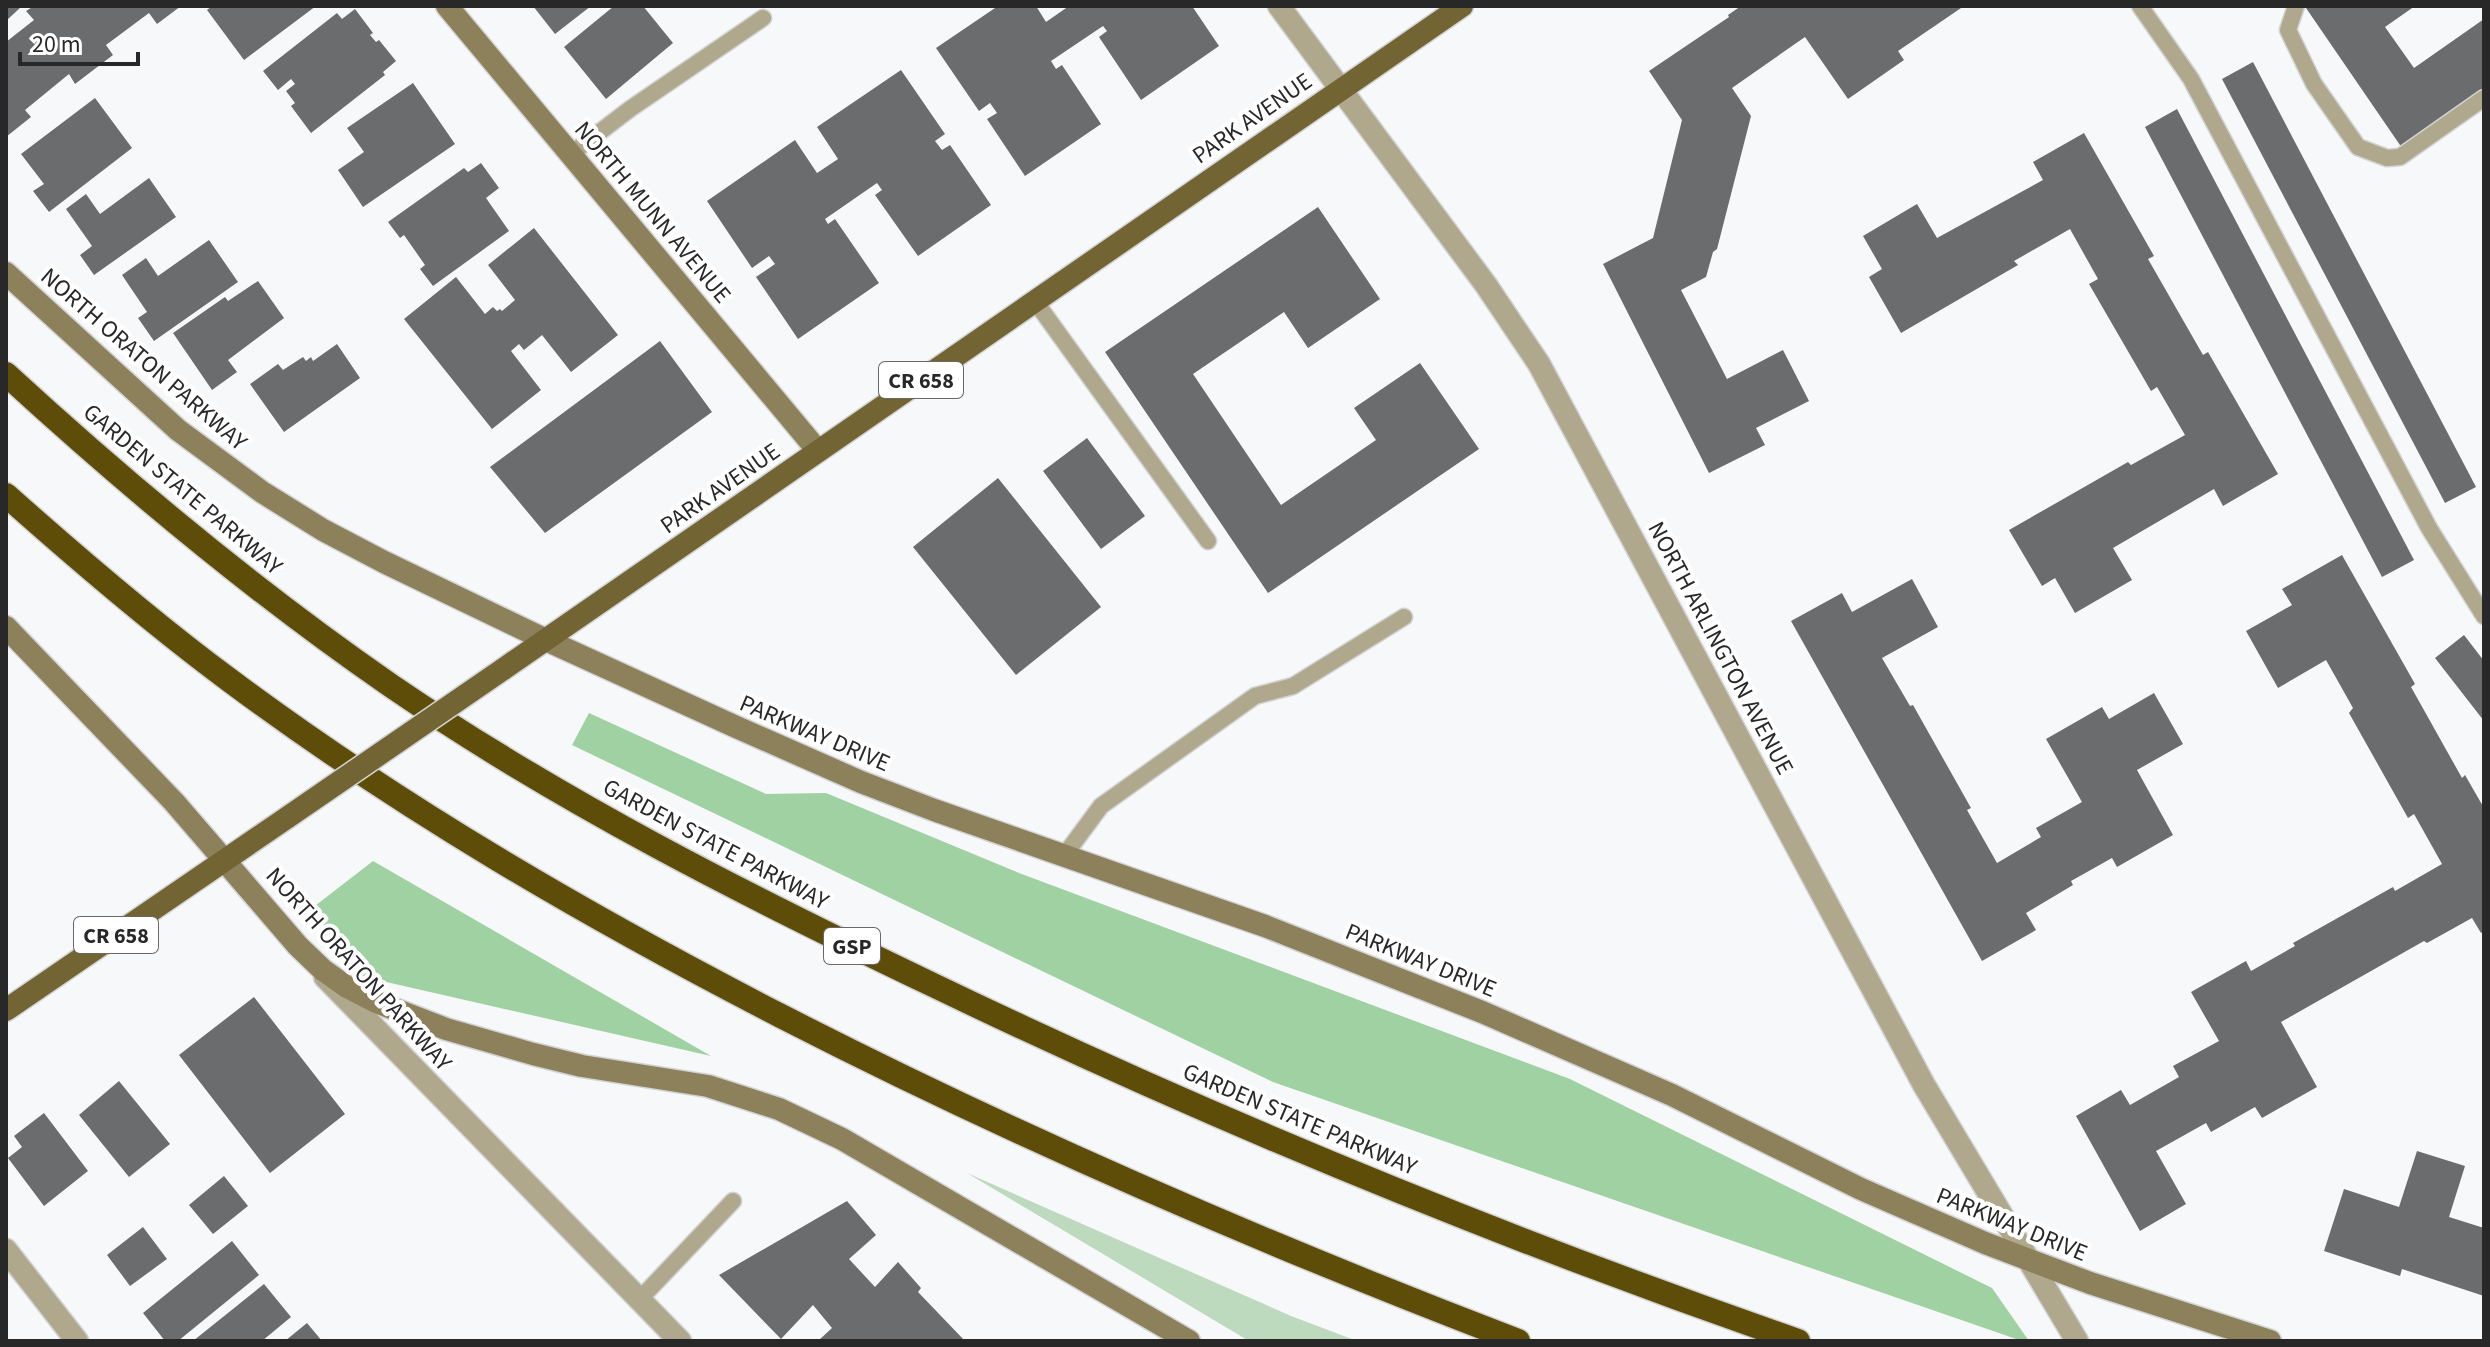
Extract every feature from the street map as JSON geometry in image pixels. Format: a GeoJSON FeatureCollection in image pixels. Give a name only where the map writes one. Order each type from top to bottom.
{"type":"FeatureCollection","features":[{"type":"Feature","properties":{"kind":"highway","name":"GARDEN STATE PARKWAY"},"geometry":{"type":"LineString","coordinates":[[6,374],[168,517],[242,577],[340,649],[507,760],[668,853],[866,953],[1200,1109],[1521,1239],[1798,1341]]}},
{"type":"Feature","properties":{"kind":"highway"},"geometry":{"type":"LineString","coordinates":[[6,495],[176,639],[291,724],[461,838],[643,944],[829,1040],[1081,1161],[1338,1271],[1518,1341]]}},
{"type":"Feature","properties":{"kind":"main road","name":"NORTH MUNN AVENUE"},"geometry":{"type":"LineString","coordinates":[[447,6],[818,451]]}},
{"type":"Feature","properties":{"kind":"main road","name":"PARK AVENUE"},"geometry":{"type":"LineString","coordinates":[[6,1010],[1462,6]]}},
{"type":"Feature","properties":{"kind":"main road","name":"NORTH ORATON PARKWAY"},"geometry":{"type":"LineString","coordinates":[[6,273],[125,384],[237,475],[323,530],[546,640]]}},
{"type":"Feature","properties":{"kind":"main road","name":"NORTH ORATON PARKWAY"},"geometry":{"type":"LineString","coordinates":[[6,627],[174,802],[298,946]]}},
{"type":"Feature","properties":{"kind":"main road","name":"PARKWAY DRIVE"},"geometry":{"type":"LineString","coordinates":[[546,640],[861,782],[1265,926],[1496,1018],[1672,1095],[1910,1211],[2090,1283],[2270,1341]]}},
{"type":"Feature","properties":{"kind":"main road"},"geometry":{"type":"LineString","coordinates":[[298,946],[347,987],[376,1002],[446,1029],[582,1066],[708,1086],[779,1109],[842,1139],[1189,1341]]}},
{"type":"Feature","properties":{"kind":"street","name":"NORTH ARLINGTON AVENUE"},"geometry":{"type":"LineString","coordinates":[[1279,6],[1486,285],[1539,364],[1924,1085],[2077,1341]]}},
{"type":"Feature","properties":{"kind":"street","name":"NORTH ORATON PARKWAY"},"geometry":{"type":"LineString","coordinates":[[298,946],[379,1035],[680,1341]]}},
{"type":"Feature","properties":{"kind":"street"},"geometry":{"type":"LineString","coordinates":[[6,1250],[77,1341]]}},
{"type":"Feature","properties":{"kind":"lane"},"geometry":{"type":"LineString","coordinates":[[2140,6],[2191,79],[2429,528],[2484,616]]}},
{"type":"Feature","properties":{"kind":"lane"},"geometry":{"type":"LineString","coordinates":[[2296,6],[2288,30],[2314,84],[2358,147],[2387,158],[2400,157],[2484,98]]}},
{"type":"Feature","properties":{"kind":"lane"},"geometry":{"type":"LineString","coordinates":[[571,154],[630,109],[763,18]]}},
{"type":"Feature","properties":{"kind":"lane"},"geometry":{"type":"LineString","coordinates":[[1035,301],[1208,541]]}},
{"type":"Feature","properties":{"kind":"lane"},"geometry":{"type":"LineString","coordinates":[[1064,856],[1101,806],[1255,696],[1293,686],[1404,617]]}},
{"type":"Feature","properties":{"kind":"lane"},"geometry":{"type":"LineString","coordinates":[[639,1300],[733,1201]]}},
{"type":"Feature","properties":{"kind":"green space"},"geometry":{"type":"Polygon","coordinates":[[[589,713],[766,794],[826,793],[1019,873],[1570,1079],[1992,1288],[2029,1341],[1273,1082],[572,745],[589,713]]]}},
{"type":"Feature","properties":{"kind":"green space"},"geometry":{"type":"Polygon","coordinates":[[[373,861],[711,1056],[360,976],[311,909],[373,861]]]}},
{"type":"Feature","properties":{"kind":"green space"},"geometry":{"type":"Polygon","coordinates":[[[967,1173],[1291,1316],[1357,1341],[1249,1341],[967,1173]]]}},
{"type":"Feature","properties":{"kind":"building"},"geometry":{"type":"Polygon","coordinates":[[[6,6],[22,6],[6,21],[6,6]]]}},
{"type":"Feature","properties":{"kind":"building"},"geometry":{"type":"Polygon","coordinates":[[[34,6],[181,6],[157,24],[149,13],[106,45],[113,55],[75,84],[69,74],[25,110],[31,117],[6,137],[6,42],[34,20],[26,11],[34,6]]]}},
{"type":"Feature","properties":{"kind":"building"},"geometry":{"type":"Polygon","coordinates":[[[212,6],[316,6],[244,60],[207,10],[212,6]]]}},
{"type":"Feature","properties":{"kind":"building"},"geometry":{"type":"Polygon","coordinates":[[[533,6],[591,6],[555,34],[533,6]]]}},
{"type":"Feature","properties":{"kind":"building"},"geometry":{"type":"Polygon","coordinates":[[[614,6],[643,6],[673,43],[606,99],[564,47],[614,6]]]}},
{"type":"Feature","properties":{"kind":"building"},"geometry":{"type":"Polygon","coordinates":[[[998,6],[1036,6],[1046,22],[1069,6],[1192,6],[1219,46],[1141,100],[1099,37],[1107,31],[1103,26],[1051,61],[1056,69],[1062,65],[1101,124],[1025,176],[987,119],[997,113],[990,103],[979,111],[936,48],[998,6]]]}},
{"type":"Feature","properties":{"kind":"building"},"geometry":{"type":"Polygon","coordinates":[[[1741,6],[1964,6],[1898,51],[1904,60],[1848,99],[1805,37],[1732,88],[1751,116],[1717,249],[1713,252],[1706,277],[1681,290],[1727,379],[1783,350],[1809,401],[1756,428],[1765,445],[1709,473],[1603,264],[1653,238],[1682,120],[1649,71],[1741,6]]]}},
{"type":"Feature","properties":{"kind":"building"},"geometry":{"type":"Polygon","coordinates":[[[2415,6],[2385,27],[2414,68],[2484,19],[2484,91],[2402,148],[2306,8],[2415,6]]]}},
{"type":"Feature","properties":{"kind":"building"},"geometry":{"type":"Polygon","coordinates":[[[355,9],[373,33],[370,35],[376,42],[379,40],[396,61],[383,72],[385,75],[311,133],[291,106],[295,103],[286,91],[295,84],[291,79],[278,90],[263,71],[337,13],[342,19],[355,9]]]}},
{"type":"Feature","properties":{"kind":"building"},"geometry":{"type":"Polygon","coordinates":[[[2253,62],[2476,487],[2445,503],[2222,79],[2253,62]]]}},
{"type":"Feature","properties":{"kind":"building"},"geometry":{"type":"Polygon","coordinates":[[[901,70],[945,134],[935,141],[942,150],[950,145],[991,205],[918,256],[875,195],[882,190],[877,183],[825,219],[828,224],[835,219],[879,283],[798,339],[756,277],[775,264],[769,256],[752,268],[707,201],[795,140],[817,173],[838,159],[817,127],[901,70]]]}},
{"type":"Feature","properties":{"kind":"building"},"geometry":{"type":"Polygon","coordinates":[[[413,83],[455,144],[363,207],[338,170],[364,152],[347,128],[413,83]]]}},
{"type":"Feature","properties":{"kind":"building"},"geometry":{"type":"Polygon","coordinates":[[[95,98],[132,148],[49,212],[33,191],[44,184],[21,154],[95,98]]]}},
{"type":"Feature","properties":{"kind":"building"},"geometry":{"type":"Polygon","coordinates":[[[2177,109],[2414,560],[2382,577],[2145,127],[2177,109]]]}},
{"type":"Feature","properties":{"kind":"building"},"geometry":{"type":"Polygon","coordinates":[[[2084,133],[2154,256],[2148,259],[2203,355],[2208,352],[2278,474],[2223,506],[2214,489],[2113,548],[2132,580],[2075,613],[2055,578],[2042,586],[2009,530],[2128,462],[2131,465],[2185,435],[2157,387],[2151,391],[2089,284],[2098,279],[2070,229],[2014,261],[2018,265],[1901,333],[1869,277],[1882,269],[1863,236],[1917,204],[1937,238],[2043,180],[2033,162],[2084,133]]]}},
{"type":"Feature","properties":{"kind":"building"},"geometry":{"type":"Polygon","coordinates":[[[481,163],[499,188],[486,198],[509,231],[433,286],[420,269],[425,265],[404,235],[400,238],[388,222],[464,168],[468,172],[481,163]]]}},
{"type":"Feature","properties":{"kind":"building"},"geometry":{"type":"Polygon","coordinates":[[[149,178],[176,217],[94,275],[80,255],[92,246],[66,209],[86,194],[100,214],[149,178]]]}},
{"type":"Feature","properties":{"kind":"building"},"geometry":{"type":"Polygon","coordinates":[[[1318,207],[1380,299],[1308,348],[1284,312],[1193,374],[1281,505],[1376,440],[1354,408],[1420,363],[1479,449],[1268,593],[1105,352],[1318,207]]]}},
{"type":"Feature","properties":{"kind":"building"},"geometry":{"type":"Polygon","coordinates":[[[534,228],[618,335],[571,372],[542,335],[524,350],[519,344],[511,351],[541,390],[492,429],[404,319],[456,277],[485,314],[493,307],[502,311],[515,300],[488,265],[534,228]]]}},
{"type":"Feature","properties":{"kind":"building"},"geometry":{"type":"Polygon","coordinates":[[[209,240],[238,282],[154,341],[138,318],[147,312],[122,275],[146,258],[158,276],[209,240]]]}},
{"type":"Feature","properties":{"kind":"building"},"geometry":{"type":"Polygon","coordinates":[[[258,281],[284,318],[228,360],[237,372],[212,390],[173,333],[225,297],[228,301],[258,281]]]}},
{"type":"Feature","properties":{"kind":"building"},"geometry":{"type":"Polygon","coordinates":[[[660,341],[712,412],[545,533],[490,467],[660,341]]]}},
{"type":"Feature","properties":{"kind":"building"},"geometry":{"type":"Polygon","coordinates":[[[337,344],[360,378],[284,432],[250,384],[278,364],[283,370],[303,357],[306,361],[311,357],[313,361],[337,344]]]}},
{"type":"Feature","properties":{"kind":"building"},"geometry":{"type":"Polygon","coordinates":[[[1087,438],[1145,516],[1101,549],[1043,471],[1087,438]]]}},
{"type":"Feature","properties":{"kind":"building"},"geometry":{"type":"Polygon","coordinates":[[[998,478],[1101,607],[1016,675],[913,547],[998,478]]]}},
{"type":"Feature","properties":{"kind":"building"},"geometry":{"type":"Polygon","coordinates":[[[2342,555],[2415,684],[2411,687],[2462,778],[2465,775],[2484,808],[2484,931],[2481,933],[2472,918],[2427,943],[2424,941],[2281,1022],[2317,1087],[2262,1118],[2255,1107],[2211,1132],[2206,1123],[2156,1151],[2186,1204],[2140,1231],[2076,1116],[2121,1090],[2130,1105],[2179,1077],[2173,1066],[2219,1041],[2191,992],[2246,961],[2251,971],[2295,946],[2293,943],[2393,887],[2395,891],[2442,864],[2414,814],[2408,818],[2349,713],[2353,708],[2326,660],[2278,688],[2246,631],[2292,605],[2282,589],[2342,555]]]}},
{"type":"Feature","properties":{"kind":"building"},"geometry":{"type":"Polygon","coordinates":[[[1912,579],[1938,627],[1882,658],[1910,706],[1913,705],[1971,808],[1967,810],[1997,863],[2041,837],[2036,828],[2082,802],[2046,739],[2102,707],[2109,719],[2154,693],[2183,744],[2137,770],[2173,835],[2117,867],[2112,858],[2071,881],[2073,885],[2026,913],[2036,930],[1982,961],[1791,621],[1842,593],[1852,612],[1912,579]]]}},
{"type":"Feature","properties":{"kind":"building"},"geometry":{"type":"Polygon","coordinates":[[[2464,635],[2484,661],[2484,721],[2435,658],[2464,635]]]}},
{"type":"Feature","properties":{"kind":"building"},"geometry":{"type":"Polygon","coordinates":[[[254,997],[345,1114],[270,1173],[179,1055],[254,997]]]}},
{"type":"Feature","properties":{"kind":"building"},"geometry":{"type":"Polygon","coordinates":[[[119,1081],[170,1144],[129,1177],[79,1115],[119,1081]]]}},
{"type":"Feature","properties":{"kind":"building"},"geometry":{"type":"Polygon","coordinates":[[[44,1113],[88,1171],[44,1206],[8,1158],[22,1147],[14,1136],[44,1113]]]}},
{"type":"Feature","properties":{"kind":"building"},"geometry":{"type":"Polygon","coordinates":[[[2417,1151],[2465,1166],[2449,1217],[2484,1228],[2484,1296],[2402,1269],[2400,1276],[2324,1251],[2344,1189],[2399,1207],[2417,1151]]]}},
{"type":"Feature","properties":{"kind":"building"},"geometry":{"type":"Polygon","coordinates":[[[224,1176],[248,1206],[213,1234],[189,1205],[224,1176]]]}},
{"type":"Feature","properties":{"kind":"building"},"geometry":{"type":"Polygon","coordinates":[[[847,1201],[876,1235],[849,1259],[875,1287],[898,1262],[921,1288],[918,1292],[965,1341],[818,1341],[832,1328],[813,1305],[781,1339],[719,1275],[847,1201]]]}},
{"type":"Feature","properties":{"kind":"building"},"geometry":{"type":"Polygon","coordinates":[[[143,1227],[167,1259],[130,1286],[107,1255],[143,1227]]]}},
{"type":"Feature","properties":{"kind":"building"},"geometry":{"type":"Polygon","coordinates":[[[232,1241],[259,1275],[178,1341],[165,1341],[143,1313],[232,1241]]]}},
{"type":"Feature","properties":{"kind":"building"},"geometry":{"type":"Polygon","coordinates":[[[264,1284],[291,1317],[262,1341],[193,1341],[264,1284]]]}},
{"type":"Feature","properties":{"kind":"building"},"geometry":{"type":"Polygon","coordinates":[[[307,1323],[322,1341],[285,1341],[307,1323]]]}}]}
